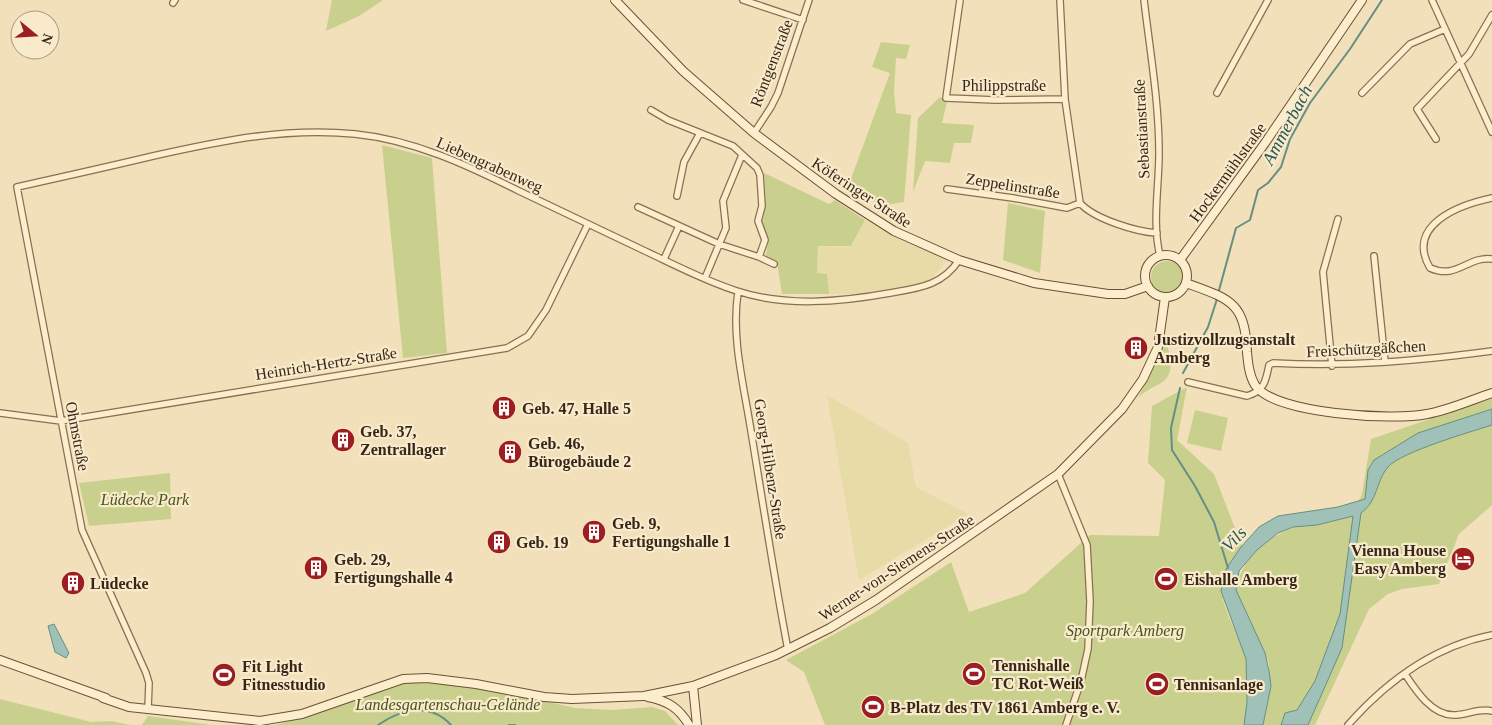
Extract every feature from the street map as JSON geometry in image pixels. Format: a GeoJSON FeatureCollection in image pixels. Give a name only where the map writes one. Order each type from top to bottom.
{"type":"FeatureCollection","features":[{"type":"Feature","properties":{"kind":"street","name":"Köferinger Straße"},"geometry":{"type":"LineString","coordinates":[[615,0],[683,70],[754,133],[836,194],[881,224],[926,247],[958,260],[1034,283],[1092,293],[1124,294],[1148,286]]}},
{"type":"Feature","properties":{"kind":"street"},"geometry":{"type":"LineString","coordinates":[[743,0],[803,20]]}},
{"type":"Feature","properties":{"kind":"street","name":"Röntgenstraße"},"geometry":{"type":"LineString","coordinates":[[754,133],[772,107],[778,93],[809,0]]}},
{"type":"Feature","properties":{"kind":"street","name":"Philippstraße"},"geometry":{"type":"LineString","coordinates":[[960,0],[946,98],[995,100],[1065,99]]}},
{"type":"Feature","properties":{"kind":"street"},"geometry":{"type":"LineString","coordinates":[[1060,0],[1065,99],[1080,203]]}},
{"type":"Feature","properties":{"kind":"street","name":"Sebastianstraße"},"geometry":{"type":"LineString","coordinates":[[1144,0],[1159,152],[1157,233],[1160,256]]}},
{"type":"Feature","properties":{"kind":"street"},"geometry":{"type":"LineString","coordinates":[[1217,93],[1268,0]]}},
{"type":"Feature","properties":{"kind":"street","name":"Hockermühlstraße"},"geometry":{"type":"LineString","coordinates":[[1180,260],[1265,144],[1362,0]]}},
{"type":"Feature","properties":{"kind":"street"},"geometry":{"type":"LineString","coordinates":[[1432,0],[1492,132]]}},
{"type":"Feature","properties":{"kind":"street"},"geometry":{"type":"LineString","coordinates":[[1436,139],[1418,109],[1460,65],[1492,15]]}},
{"type":"Feature","properties":{"kind":"street"},"geometry":{"type":"LineString","coordinates":[[1362,93],[1410,44],[1445,29]]}},
{"type":"Feature","properties":{"kind":"street"},"geometry":{"type":"LineString","coordinates":[[651,110],[732,146],[758,168],[762,206],[758,221],[765,240],[759,257]]}},
{"type":"Feature","properties":{"kind":"street","name":"Liebengrabenweg"},"geometry":{"type":"LineString","coordinates":[[16,187],[215,142],[263,134],[312,130],[358,134],[402,142],[462,163],[588,224],[738,292],[780,300],[816,302],[850,300],[929,286],[943,278],[958,260]]}},
{"type":"Feature","properties":{"kind":"street"},"geometry":{"type":"LineString","coordinates":[[677,196],[684,162],[700,133]]}},
{"type":"Feature","properties":{"kind":"street"},"geometry":{"type":"LineString","coordinates":[[705,278],[726,228],[723,202],[742,155]]}},
{"type":"Feature","properties":{"kind":"street","name":"Ohmstraße"},"geometry":{"type":"LineString","coordinates":[[16,187],[82,530],[146,673],[148,709]]}},
{"type":"Feature","properties":{"kind":"street","name":"Zeppelinstraße"},"geometry":{"type":"LineString","coordinates":[[947,189],[1014,198],[1067,208],[1080,203],[1090,212],[1127,227],[1157,233]]}},
{"type":"Feature","properties":{"kind":"street"},"geometry":{"type":"LineString","coordinates":[[1492,198],[1468,203],[1433,222],[1426,234],[1422,252],[1430,268],[1441,272],[1451,272],[1478,260],[1492,259]]}},
{"type":"Feature","properties":{"kind":"street"},"geometry":{"type":"LineString","coordinates":[[638,207],[719,244],[774,264]]}},
{"type":"Feature","properties":{"kind":"street"},"geometry":{"type":"LineString","coordinates":[[1332,366],[1325,311],[1323,272],[1338,219]]}},
{"type":"Feature","properties":{"kind":"street","name":"Heinrich-Hertz-Straße"},"geometry":{"type":"LineString","coordinates":[[0,413],[61,420],[507,348],[528,336],[546,310],[588,224]]}},
{"type":"Feature","properties":{"kind":"street"},"geometry":{"type":"LineString","coordinates":[[664,259],[679,226]]}},
{"type":"Feature","properties":{"kind":"street"},"geometry":{"type":"LineString","coordinates":[[1167,255],[1180,260],[1187,273],[1186,283],[1178,293],[1165,297],[1153,292],[1148,286],[1147,269],[1155,259],[1167,255]]}},
{"type":"Feature","properties":{"kind":"street"},"geometry":{"type":"LineString","coordinates":[[1374,256],[1385,362]]}},
{"type":"Feature","properties":{"kind":"street"},"geometry":{"type":"LineString","coordinates":[[1186,283],[1226,299],[1239,312],[1246,330],[1248,364],[1251,377],[1260,390],[1277,401],[1378,418],[1428,414],[1492,393]]}},
{"type":"Feature","properties":{"kind":"street","name":"Georg-Hilbenz-Straße"},"geometry":{"type":"LineString","coordinates":[[738,292],[736,311],[739,355],[770,554],[788,650]]}},
{"type":"Feature","properties":{"kind":"street","name":"Werner-von-Siemens-Straße"},"geometry":{"type":"LineString","coordinates":[[0,660],[115,704],[240,720],[276,720],[302,714],[385,683],[403,679],[427,678],[476,684],[544,697],[572,699],[644,696],[693,686],[788,650],[876,600],[1058,474],[1122,409],[1144,379],[1158,347],[1165,297]]}},
{"type":"Feature","properties":{"kind":"street","name":"Freischützgäßchen"},"geometry":{"type":"LineString","coordinates":[[1260,390],[1266,380],[1269,365],[1274,363],[1332,366],[1492,351]]}},
{"type":"Feature","properties":{"kind":"street"},"geometry":{"type":"LineString","coordinates":[[1188,382],[1247,396],[1260,390]]}},
{"type":"Feature","properties":{"kind":"street"},"geometry":{"type":"LineString","coordinates":[[1058,474],[1087,545],[1090,601],[1088,649],[1081,681],[1066,725]]}},
{"type":"Feature","properties":{"kind":"street"},"geometry":{"type":"LineString","coordinates":[[1348,725],[1386,688],[1405,674],[1442,651],[1474,638],[1492,635]]}},
{"type":"Feature","properties":{"kind":"street"},"geometry":{"type":"LineString","coordinates":[[1405,674],[1430,706],[1440,711],[1454,715],[1484,709],[1492,711]]}},
{"type":"Feature","properties":{"kind":"street"},"geometry":{"type":"LineString","coordinates":[[693,686],[697,725]]}},
{"type":"Feature","properties":{"kind":"street"},"geometry":{"type":"LineString","coordinates":[[644,696],[672,705],[681,713],[689,725]]}},
{"type":"Feature","properties":{"kind":"shaded area"},"geometry":{"type":"Polygon","coordinates":[[[865,220],[904,242],[947,260],[929,282],[860,294],[829,294],[827,274],[817,273],[818,246],[851,247],[865,220]]]}},
{"type":"Feature","properties":{"kind":"shaded area"},"geometry":{"type":"Polygon","coordinates":[[[827,395],[908,443],[916,487],[968,514],[859,580],[827,395]]]}},
{"type":"Feature","properties":{"kind":"green space"},"geometry":{"type":"Polygon","coordinates":[[[332,0],[383,0],[359,16],[326,31],[332,0]]]}},
{"type":"Feature","properties":{"kind":"green space"},"geometry":{"type":"Polygon","coordinates":[[[881,42],[910,45],[906,59],[896,58],[894,91],[896,113],[911,115],[904,202],[879,206],[849,184],[890,73],[872,67],[881,42]]]}},
{"type":"Feature","properties":{"kind":"green space"},"geometry":{"type":"Polygon","coordinates":[[[940,97],[947,102],[942,123],[974,125],[971,143],[954,143],[950,163],[925,161],[913,192],[918,118],[940,97]]]}},
{"type":"Feature","properties":{"kind":"green space"},"geometry":{"type":"Polygon","coordinates":[[[382,145],[432,158],[447,353],[403,358],[382,145]]]}},
{"type":"Feature","properties":{"kind":"green space"},"geometry":{"type":"Polygon","coordinates":[[[764,173],[829,204],[835,200],[865,220],[851,246],[818,246],[817,273],[827,274],[829,294],[782,294],[777,262],[766,257],[768,240],[762,221],[766,205],[764,173]]]}},
{"type":"Feature","properties":{"kind":"green space"},"geometry":{"type":"Polygon","coordinates":[[[1008,203],[1045,211],[1040,273],[1003,260],[1008,203]]]}},
{"type":"Feature","properties":{"kind":"green space"},"geometry":{"type":"Polygon","coordinates":[[[1167,261],[1173,262],[1178,266],[1182,271],[1182,283],[1178,288],[1173,292],[1167,293],[1161,292],[1156,288],[1152,283],[1151,277],[1152,271],[1156,266],[1161,262],[1167,261]]]}},
{"type":"Feature","properties":{"kind":"green space"},"geometry":{"type":"Polygon","coordinates":[[[1165,335],[1170,355],[1171,368],[1169,374],[1161,383],[1138,398],[1158,360],[1165,335]]]}},
{"type":"Feature","properties":{"kind":"green space","name":"Sportpark Amberg"},"geometry":{"type":"Polygon","coordinates":[[[1187,387],[1177,440],[1214,474],[1243,549],[1230,563],[1224,576],[1222,588],[1223,601],[1245,657],[1247,688],[1246,720],[1244,725],[825,725],[804,672],[786,660],[872,614],[951,562],[969,612],[1025,593],[1090,535],[1159,536],[1165,480],[1148,463],[1152,406],[1187,387]]]}},
{"type":"Feature","properties":{"kind":"green space"},"geometry":{"type":"Polygon","coordinates":[[[1492,398],[1492,505],[1459,534],[1439,584],[1402,589],[1388,594],[1369,609],[1315,725],[1263,725],[1270,693],[1269,663],[1236,592],[1242,571],[1248,562],[1263,545],[1282,532],[1306,524],[1352,516],[1362,494],[1371,439],[1492,398]]]}},
{"type":"Feature","properties":{"kind":"green space"},"geometry":{"type":"Polygon","coordinates":[[[1195,410],[1228,418],[1221,451],[1187,443],[1195,410]]]}},
{"type":"Feature","properties":{"kind":"green space","name":"Lüdecke Park"},"geometry":{"type":"Polygon","coordinates":[[[170,473],[171,519],[89,526],[79,483],[170,473]]]}},
{"type":"Feature","properties":{"kind":"green space","name":"Landesgartenschau-Gelände"},"geometry":{"type":"Polygon","coordinates":[[[414,682],[474,685],[575,708],[611,710],[652,707],[665,711],[678,725],[275,725],[303,717],[387,685],[414,682]]]}},
{"type":"Feature","properties":{"kind":"green space"},"geometry":{"type":"Polygon","coordinates":[[[0,699],[91,722],[111,721],[131,725],[0,725],[0,699]]]}},
{"type":"Feature","properties":{"kind":"green space"},"geometry":{"type":"Polygon","coordinates":[[[148,716],[212,725],[142,725],[148,716]]]}},
{"type":"Feature","properties":{"kind":"water"},"geometry":{"type":"Polygon","coordinates":[[[1492,409],[1492,425],[1407,455],[1388,467],[1381,478],[1371,503],[1361,513],[1342,648],[1308,725],[1281,725],[1285,713],[1297,710],[1315,681],[1340,614],[1353,516],[1317,525],[1293,527],[1278,533],[1257,550],[1239,571],[1236,590],[1265,653],[1271,686],[1263,725],[1244,725],[1247,702],[1246,659],[1221,591],[1226,569],[1241,547],[1259,527],[1278,516],[1338,507],[1365,499],[1368,470],[1374,460],[1418,433],[1492,409]]]}},
{"type":"Feature","properties":{"kind":"water"},"geometry":{"type":"Polygon","coordinates":[[[54,624],[69,653],[66,658],[55,652],[48,626],[54,624]]]}},
{"type":"Feature","properties":{"kind":"waterway","name":"Ammerbach"},"geometry":{"type":"LineString","coordinates":[[1218,294],[1236,228],[1250,220],[1258,190],[1268,183],[1281,167],[1290,139],[1310,103],[1350,49],[1382,0]]}},
{"type":"Feature","properties":{"kind":"waterway","name":"Ammerbach"},"geometry":{"type":"LineString","coordinates":[[1183,373],[1208,327],[1217,299]]}},
{"type":"Feature","properties":{"kind":"waterway","name":"Ammerbach"},"geometry":{"type":"LineString","coordinates":[[1180,388],[1171,428],[1172,450],[1195,486],[1214,522],[1228,568]]}},
{"type":"Feature","properties":{"kind":"waterway"},"geometry":{"type":"LineString","coordinates":[[378,725],[396,715],[415,710],[434,713],[451,725]]}},
{"type":"Feature","properties":{"kind":"waterway"},"geometry":{"type":"LineString","coordinates":[[509,725],[515,725]]}},
{"type":"Feature","properties":{"kind":"place","name":"Justizvollzugsanstalt Amberg"},"geometry":{"type":"Point","coordinates":[1136,348]}},
{"type":"Feature","properties":{"kind":"place","name":"Geb. 47, Halle 5"},"geometry":{"type":"Point","coordinates":[504,408]}},
{"type":"Feature","properties":{"kind":"place","name":"Geb. 37, Zentrallager"},"geometry":{"type":"Point","coordinates":[343,440]}},
{"type":"Feature","properties":{"kind":"place","name":"Geb. 46, Bürogebäude 2"},"geometry":{"type":"Point","coordinates":[510,452]}},
{"type":"Feature","properties":{"kind":"place","name":"Geb. 9, Fertigungshalle 1"},"geometry":{"type":"Point","coordinates":[594,532]}},
{"type":"Feature","properties":{"kind":"place","name":"Geb. 19"},"geometry":{"type":"Point","coordinates":[499,542]}},
{"type":"Feature","properties":{"kind":"place","name":"Vienna House Easy Amberg"},"geometry":{"type":"Point","coordinates":[1463,559]}},
{"type":"Feature","properties":{"kind":"place","name":"Geb. 29, Fertigungshalle 4"},"geometry":{"type":"Point","coordinates":[316,568]}},
{"type":"Feature","properties":{"kind":"place","name":"Eishalle Amberg"},"geometry":{"type":"Point","coordinates":[1166,579]}},
{"type":"Feature","properties":{"kind":"place","name":"Lüdecke"},"geometry":{"type":"Point","coordinates":[73,583]}},
{"type":"Feature","properties":{"kind":"place","name":"Tennishalle TC Rot-Weiß"},"geometry":{"type":"Point","coordinates":[974,674]}},
{"type":"Feature","properties":{"kind":"place","name":"Fit Light Fitnesstudio"},"geometry":{"type":"Point","coordinates":[224,675]}},
{"type":"Feature","properties":{"kind":"place","name":"Tennisanlage"},"geometry":{"type":"Point","coordinates":[1157,684]}},
{"type":"Feature","properties":{"kind":"place","name":"B-Platz des TV 1861 Amberg e. V."},"geometry":{"type":"Point","coordinates":[873,707]}},
{"type":"Feature","properties":{"kind":"water label","name":"Vils"},"geometry":{"type":"Point","coordinates":[1234,539]}}]}
